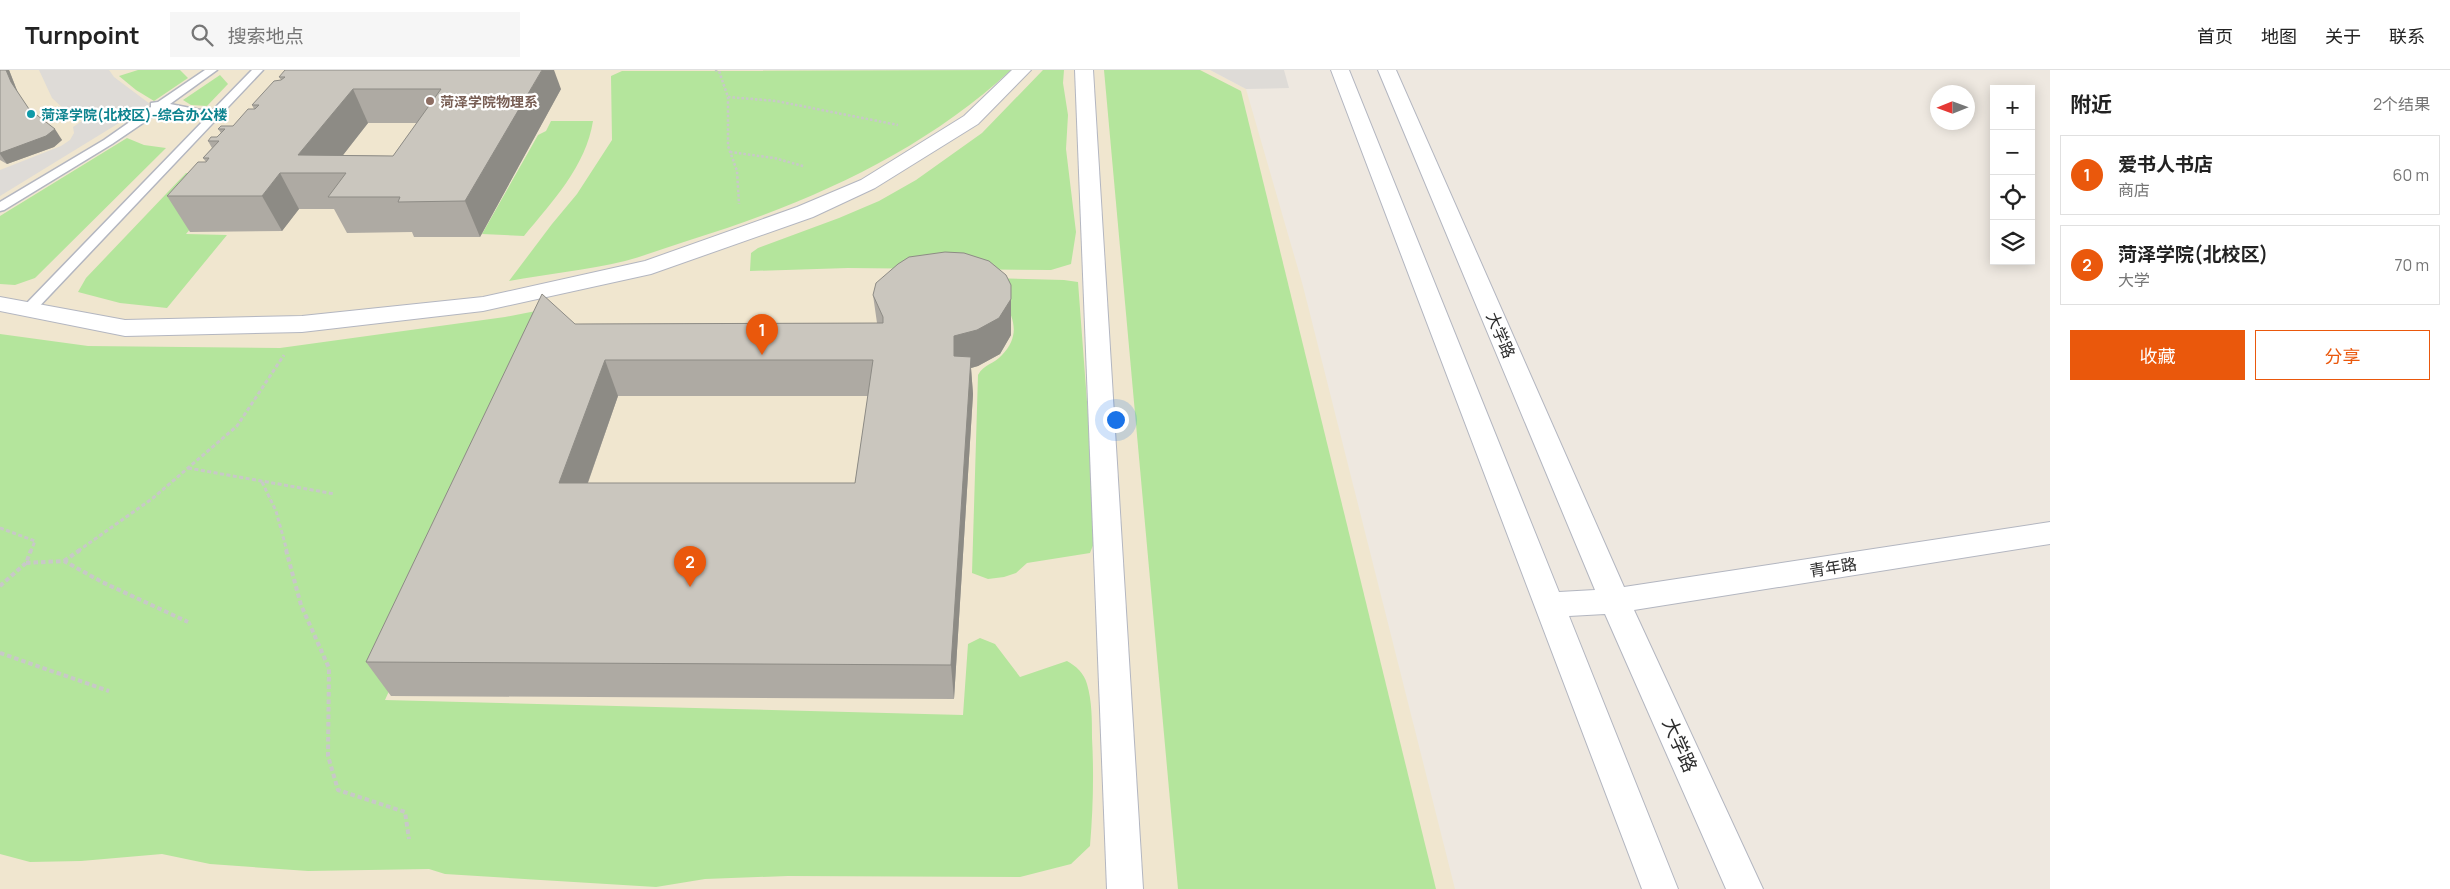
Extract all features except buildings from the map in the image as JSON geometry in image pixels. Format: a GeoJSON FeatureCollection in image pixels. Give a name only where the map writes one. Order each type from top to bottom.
{"type":"FeatureCollection","features":[{"type":"Feature","properties":{"kind":"main road"},"geometry":{"type":"LineString","coordinates":[[0,304],[125,328],[302,324],[483,304],[651,267],[805,212],[868,184],[971,120],[1022,70]]}},
{"type":"Feature","properties":{"kind":"main road"},"geometry":{"type":"LineString","coordinates":[[1084,70],[1125,889]]}},
{"type":"Feature","properties":{"kind":"main road"},"geometry":{"type":"LineString","coordinates":[[1340,70],[1660,889]]}},
{"type":"Feature","properties":{"kind":"main road","name":"大学路"},"geometry":{"type":"LineString","coordinates":[[1387,70],[1616,601],[1745,889]]}},
{"type":"Feature","properties":{"kind":"main road","name":"青年路"},"geometry":{"type":"LineString","coordinates":[[1616,601],[2050,533]]}},
{"type":"Feature","properties":{"kind":"main road"},"geometry":{"type":"LineString","coordinates":[[1548,606],[1616,601]]}},
{"type":"Feature","properties":{"kind":"lane"},"geometry":{"type":"LineString","coordinates":[[0,207],[108,142],[155,105],[212,70]]}},
{"type":"Feature","properties":{"kind":"lane"},"geometry":{"type":"LineString","coordinates":[[28,310],[258,70]]}},
{"type":"Feature","properties":{"kind":"lane"},"geometry":{"type":"LineString","coordinates":[[155,105],[213,116]]}},
{"type":"Feature","properties":{"kind":"path"},"geometry":{"type":"LineString","coordinates":[[715,70],[718,71],[722,78],[728,97],[730,152],[737,171],[742,234]]}},
{"type":"Feature","properties":{"kind":"path"},"geometry":{"type":"LineString","coordinates":[[728,97],[776,101],[898,125]]}},
{"type":"Feature","properties":{"kind":"path"},"geometry":{"type":"LineString","coordinates":[[730,152],[774,158],[803,166]]}},
{"type":"Feature","properties":{"kind":"path"},"geometry":{"type":"LineString","coordinates":[[26,563],[64,560],[152,498],[237,426],[266,385],[302,324]]}},
{"type":"Feature","properties":{"kind":"path"},"geometry":{"type":"LineString","coordinates":[[187,468],[335,494]]}},
{"type":"Feature","properties":{"kind":"path"},"geometry":{"type":"LineString","coordinates":[[262,482],[276,511],[301,605],[329,668],[328,756],[338,790],[405,812],[409,839]]}},
{"type":"Feature","properties":{"kind":"path"},"geometry":{"type":"LineString","coordinates":[[0,528],[35,541],[26,563],[0,586]]}},
{"type":"Feature","properties":{"kind":"path"},"geometry":{"type":"LineString","coordinates":[[64,560],[102,582],[188,622]]}},
{"type":"Feature","properties":{"kind":"path"},"geometry":{"type":"LineString","coordinates":[[0,653],[109,691]]}},
{"type":"Feature","properties":{"kind":"shaded area"},"geometry":{"type":"Polygon","coordinates":[[[0,70],[1210,70],[1246,89],[1303,286],[1455,889],[0,889],[0,70]]]}},
{"type":"Feature","properties":{"kind":"shaded area"},"geometry":{"type":"Polygon","coordinates":[[[39,70],[109,70],[114,77],[150,104],[0,196],[0,170],[61,146],[70,140],[74,133],[73,127],[82,121],[67,112],[52,98],[39,70]]]}},
{"type":"Feature","properties":{"kind":"shaded area"},"geometry":{"type":"Polygon","coordinates":[[[1210,70],[1284,70],[1289,88],[1246,89],[1210,70]]]}},
{"type":"Feature","properties":{"kind":"green space"},"geometry":{"type":"Polygon","coordinates":[[[138,70],[180,70],[188,78],[154,101],[136,90],[119,76],[138,70]]]}},
{"type":"Feature","properties":{"kind":"green space"},"geometry":{"type":"Polygon","coordinates":[[[1011,70],[976,100],[939,127],[860,173],[819,193],[733,226],[633,259],[509,281],[577,194],[612,140],[611,76],[622,71],[1011,70]]]}},
{"type":"Feature","properties":{"kind":"green space"},"geometry":{"type":"Polygon","coordinates":[[[1043,70],[1064,70],[1063,83],[1068,115],[1066,149],[1076,232],[1071,264],[1051,270],[848,268],[750,271],[751,253],[758,248],[879,201],[916,180],[982,133],[1043,70]]]}},
{"type":"Feature","properties":{"kind":"green space"},"geometry":{"type":"Polygon","coordinates":[[[1104,70],[1200,70],[1241,91],[1436,889],[1178,889],[1104,70]]]}},
{"type":"Feature","properties":{"kind":"green space"},"geometry":{"type":"Polygon","coordinates":[[[220,75],[228,84],[207,106],[191,105],[183,100],[220,75]]]}},
{"type":"Feature","properties":{"kind":"green space"},"geometry":{"type":"Polygon","coordinates":[[[551,121],[593,121],[583,153],[566,183],[524,236],[482,234],[538,135],[546,131],[551,121]]]}},
{"type":"Feature","properties":{"kind":"green space"},"geometry":{"type":"Polygon","coordinates":[[[127,138],[144,145],[166,148],[35,278],[15,285],[0,284],[0,216],[127,138]]]}},
{"type":"Feature","properties":{"kind":"green space"},"geometry":{"type":"Polygon","coordinates":[[[227,172],[234,177],[186,234],[227,235],[167,308],[120,303],[78,292],[86,278],[186,173],[227,172]]]}},
{"type":"Feature","properties":{"kind":"green space"},"geometry":{"type":"Polygon","coordinates":[[[990,278],[1078,282],[1097,535],[1090,553],[1027,563],[1016,573],[988,579],[972,573],[978,375],[983,368],[999,358],[1010,345],[1014,326],[1007,307],[990,278]]]}},
{"type":"Feature","properties":{"kind":"green space"},"geometry":{"type":"Polygon","coordinates":[[[546,309],[555,321],[385,700],[963,715],[968,644],[980,638],[995,644],[1020,677],[1067,661],[1084,676],[1089,690],[1092,717],[1093,792],[1090,846],[1071,864],[1020,877],[788,876],[705,879],[656,887],[445,874],[429,869],[308,871],[210,864],[162,854],[81,861],[30,862],[0,854],[0,334],[88,346],[280,348],[505,317],[546,309]]]}},
{"type":"Feature","properties":{"kind":"place","name":"菏泽学院物理系"},"geometry":{"type":"Point","coordinates":[430,101]}},
{"type":"Feature","properties":{"kind":"place","name":"菏泽学院(北校区)-综合办公楼"},"geometry":{"type":"Point","coordinates":[31,114]}},
{"type":"Feature","properties":{"kind":"place","name":"爱书人书店"},"geometry":{"type":"Point","coordinates":[762,355]}},
{"type":"Feature","properties":{"kind":"place","name":"菏泽学院(北校区)"},"geometry":{"type":"Point","coordinates":[690,587]}}]}
